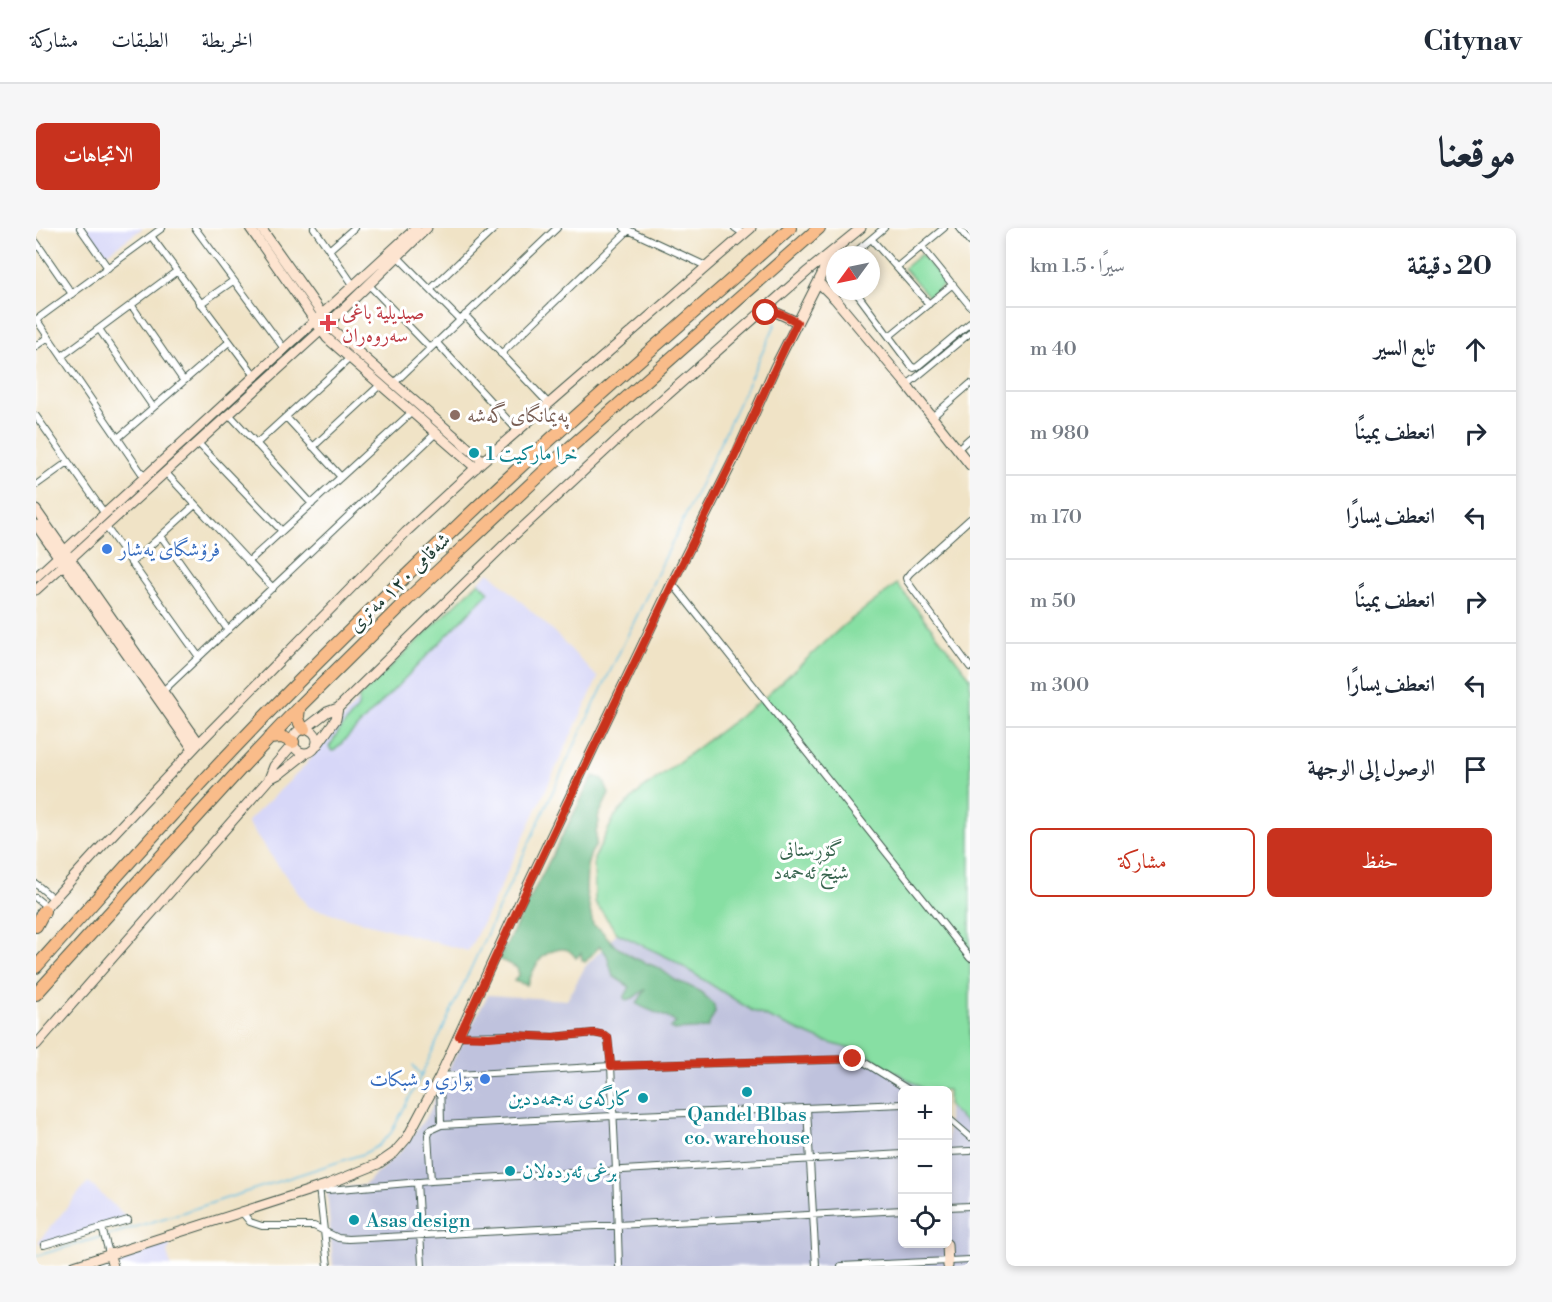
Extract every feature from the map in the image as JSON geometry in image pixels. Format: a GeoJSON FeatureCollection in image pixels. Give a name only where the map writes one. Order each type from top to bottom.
{"type":"FeatureCollection","features":[{"type":"Feature","properties":{"kind":"highway","name":"شەقامی ١٢٠ مەتری"},"geometry":{"type":"LineString","coordinates":[[36,967],[195,789],[267,714],[440,543],[601,394],[790,228]]}},
{"type":"Feature","properties":{"kind":"highway","name":"شەقامی ١٢٠ مەتری"},"geometry":{"type":"LineString","coordinates":[[36,994],[269,738],[408,599],[566,451],[819,228]]}},
{"type":"Feature","properties":{"kind":"highway"},"geometry":{"type":"LineString","coordinates":[[300,706],[298,719],[300,725],[305,729]]}},
{"type":"Feature","properties":{"kind":"highway"},"geometry":{"type":"LineString","coordinates":[[269,738],[282,737],[293,743]]}},
{"type":"Feature","properties":{"kind":"highway"},"geometry":{"type":"LineString","coordinates":[[36,926],[43,912]]}},
{"type":"Feature","properties":{"kind":"highway"},"geometry":{"type":"LineString","coordinates":[[36,959],[70,930]]}},
{"type":"Feature","properties":{"kind":"street"},"geometry":{"type":"LineString","coordinates":[[80,228],[108,268]]}},
{"type":"Feature","properties":{"kind":"street"},"geometry":{"type":"LineString","coordinates":[[145,478],[36,320],[162,228]]}},
{"type":"Feature","properties":{"kind":"street"},"geometry":{"type":"LineString","coordinates":[[195,228],[285,350]]}},
{"type":"Feature","properties":{"kind":"street"},"geometry":{"type":"LineString","coordinates":[[250,228],[299,296],[322,323],[394,382],[436,433],[479,465]]}},
{"type":"Feature","properties":{"kind":"street"},"geometry":{"type":"LineString","coordinates":[[261,228],[332,342],[381,385],[416,408],[479,465]]}},
{"type":"Feature","properties":{"kind":"street"},"geometry":{"type":"LineString","coordinates":[[314,228],[354,286]]}},
{"type":"Feature","properties":{"kind":"street"},"geometry":{"type":"LineString","coordinates":[[330,250],[354,228]]}},
{"type":"Feature","properties":{"kind":"street"},"geometry":{"type":"LineString","coordinates":[[36,577],[106,527],[166,473],[322,323],[354,286],[416,228]]}},
{"type":"Feature","properties":{"kind":"street"},"geometry":{"type":"LineString","coordinates":[[36,590],[105,514],[285,350],[369,285],[428,228]]}},
{"type":"Feature","properties":{"kind":"street"},"geometry":{"type":"LineString","coordinates":[[431,289],[495,228]]}},
{"type":"Feature","properties":{"kind":"street"},"geometry":{"type":"LineString","coordinates":[[394,382],[557,228]]}},
{"type":"Feature","properties":{"kind":"street"},"geometry":{"type":"LineString","coordinates":[[735,228],[747,231]]}},
{"type":"Feature","properties":{"kind":"street"},"geometry":{"type":"LineString","coordinates":[[840,246],[861,228]]}},
{"type":"Feature","properties":{"kind":"street"},"geometry":{"type":"LineString","coordinates":[[863,246],[884,228]]}},
{"type":"Feature","properties":{"kind":"street"},"geometry":{"type":"LineString","coordinates":[[897,267],[944,228]]}},
{"type":"Feature","properties":{"kind":"street"},"geometry":{"type":"LineString","coordinates":[[959,228],[970,242]]}},
{"type":"Feature","properties":{"kind":"street"},"geometry":{"type":"LineString","coordinates":[[501,354],[626,229],[706,266]]}},
{"type":"Feature","properties":{"kind":"street"},"geometry":{"type":"LineString","coordinates":[[36,898],[43,912],[103,844],[196,746],[406,532],[479,465],[747,231]]}},
{"type":"Feature","properties":{"kind":"street"},"geometry":{"type":"LineString","coordinates":[[151,236],[256,377]]}},
{"type":"Feature","properties":{"kind":"street"},"geometry":{"type":"LineString","coordinates":[[36,242],[72,294]]}},
{"type":"Feature","properties":{"kind":"street"},"geometry":{"type":"LineString","coordinates":[[874,242],[929,304]]}},
{"type":"Feature","properties":{"kind":"street"},"geometry":{"type":"LineString","coordinates":[[922,247],[970,306]]}},
{"type":"Feature","properties":{"kind":"street"},"geometry":{"type":"LineString","coordinates":[[397,256],[501,354],[549,404]]}},
{"type":"Feature","properties":{"kind":"street"},"geometry":{"type":"LineString","coordinates":[[36,1045],[269,779],[274,766],[293,743],[295,735],[327,712],[338,708],[507,543],[633,426],[756,316],[826,258]]}},
{"type":"Feature","properties":{"kind":"street"},"geometry":{"type":"LineString","coordinates":[[74,1266],[319,1187],[378,1164],[394,1153],[413,1130],[826,262]]}},
{"type":"Feature","properties":{"kind":"street"},"geometry":{"type":"LineString","coordinates":[[62,356],[177,272]]}},
{"type":"Feature","properties":{"kind":"street"},"geometry":{"type":"LineString","coordinates":[[200,304],[233,281]]}},
{"type":"Feature","properties":{"kind":"street"},"geometry":{"type":"LineString","coordinates":[[818,282],[835,298],[970,465]]}},
{"type":"Feature","properties":{"kind":"street"},"geometry":{"type":"LineString","coordinates":[[892,334],[953,284]]}},
{"type":"Feature","properties":{"kind":"street"},"geometry":{"type":"LineString","coordinates":[[369,285],[430,348]]}},
{"type":"Feature","properties":{"kind":"street"},"geometry":{"type":"LineString","coordinates":[[862,300],[914,368],[970,323]]}},
{"type":"Feature","properties":{"kind":"street"},"geometry":{"type":"LineString","coordinates":[[132,306],[183,380]]}},
{"type":"Feature","properties":{"kind":"street"},"geometry":{"type":"LineString","coordinates":[[756,316],[773,311],[797,322]]}},
{"type":"Feature","properties":{"kind":"street"},"geometry":{"type":"LineString","coordinates":[[99,329],[153,407]]}},
{"type":"Feature","properties":{"kind":"street"},"geometry":{"type":"LineString","coordinates":[[907,385],[970,333]]}},
{"type":"Feature","properties":{"kind":"street"},"geometry":{"type":"LineString","coordinates":[[36,346],[48,337]]}},
{"type":"Feature","properties":{"kind":"street"},"geometry":{"type":"LineString","coordinates":[[118,438],[229,342]]}},
{"type":"Feature","properties":{"kind":"street"},"geometry":{"type":"LineString","coordinates":[[436,342],[518,431]]}},
{"type":"Feature","properties":{"kind":"street"},"geometry":{"type":"LineString","coordinates":[[256,444],[350,358]]}},
{"type":"Feature","properties":{"kind":"street"},"geometry":{"type":"LineString","coordinates":[[922,363],[927,369]]}},
{"type":"Feature","properties":{"kind":"street"},"geometry":{"type":"LineString","coordinates":[[932,417],[970,384]]}},
{"type":"Feature","properties":{"kind":"street"},"geometry":{"type":"LineString","coordinates":[[313,447],[381,385]]}},
{"type":"Feature","properties":{"kind":"street"},"geometry":{"type":"LineString","coordinates":[[248,562],[416,408]]}},
{"type":"Feature","properties":{"kind":"street"},"geometry":{"type":"LineString","coordinates":[[229,414],[312,504]]}},
{"type":"Feature","properties":{"kind":"street"},"geometry":{"type":"LineString","coordinates":[[36,416],[105,514]]}},
{"type":"Feature","properties":{"kind":"street"},"geometry":{"type":"LineString","coordinates":[[286,417],[341,477]]}},
{"type":"Feature","properties":{"kind":"street"},"geometry":{"type":"LineString","coordinates":[[163,691],[436,433]]}},
{"type":"Feature","properties":{"kind":"street"},"geometry":{"type":"LineString","coordinates":[[961,446],[970,438]]}},
{"type":"Feature","properties":{"kind":"street"},"geometry":{"type":"LineString","coordinates":[[198,443],[282,531]]}},
{"type":"Feature","properties":{"kind":"street"},"geometry":{"type":"LineString","coordinates":[[36,485],[69,462]]}},
{"type":"Feature","properties":{"kind":"street"},"geometry":{"type":"LineString","coordinates":[[166,473],[273,588]]}},
{"type":"Feature","properties":{"kind":"street"},"geometry":{"type":"LineString","coordinates":[[132,563],[195,505]]}},
{"type":"Feature","properties":{"kind":"street"},"geometry":{"type":"LineString","coordinates":[[36,510],[64,558],[196,746]]}},
{"type":"Feature","properties":{"kind":"street"},"geometry":{"type":"LineString","coordinates":[[970,521],[906,578],[970,667]]}},
{"type":"Feature","properties":{"kind":"street"},"geometry":{"type":"LineString","coordinates":[[36,525],[40,539],[64,558],[163,691],[196,746]]}},
{"type":"Feature","properties":{"kind":"street"},"geometry":{"type":"LineString","coordinates":[[106,527],[199,657]]}},
{"type":"Feature","properties":{"kind":"street"},"geometry":{"type":"LineString","coordinates":[[160,536],[228,630]]}},
{"type":"Feature","properties":{"kind":"street"},"geometry":{"type":"LineString","coordinates":[[672,583],[970,958]]}},
{"type":"Feature","properties":{"kind":"street"},"geometry":{"type":"LineString","coordinates":[[964,659],[970,654]]}},
{"type":"Feature","properties":{"kind":"street"},"geometry":{"type":"LineString","coordinates":[[269,779],[313,751],[336,719],[338,708]]}},
{"type":"Feature","properties":{"kind":"street"},"geometry":{"type":"LineString","coordinates":[[305,729],[316,735],[317,745]]}},
{"type":"Feature","properties":{"kind":"street"},"geometry":{"type":"LineString","coordinates":[[293,743],[297,751],[305,754]]}},
{"type":"Feature","properties":{"kind":"street"},"geometry":{"type":"LineString","coordinates":[[36,884],[55,900]]}},
{"type":"Feature","properties":{"kind":"street"},"geometry":{"type":"LineString","coordinates":[[459,1036],[553,1037],[594,1033],[608,1038],[619,1266]]}},
{"type":"Feature","properties":{"kind":"street"},"geometry":{"type":"LineString","coordinates":[[440,1076],[611,1066],[859,1059],[903,1086]]}},
{"type":"Feature","properties":{"kind":"street"},"geometry":{"type":"LineString","coordinates":[[440,1076],[441,1125]]}},
{"type":"Feature","properties":{"kind":"street"},"geometry":{"type":"LineString","coordinates":[[431,1181],[428,1135],[430,1130],[441,1125],[898,1104]]}},
{"type":"Feature","properties":{"kind":"street"},"geometry":{"type":"LineString","coordinates":[[807,1108],[816,1266]]}},
{"type":"Feature","properties":{"kind":"street"},"geometry":{"type":"LineString","coordinates":[[952,1121],[970,1137]]}},
{"type":"Feature","properties":{"kind":"street"},"geometry":{"type":"LineString","coordinates":[[952,1152],[970,1151]]}},
{"type":"Feature","properties":{"kind":"street"},"geometry":{"type":"LineString","coordinates":[[319,1187],[327,1190],[340,1190],[431,1181],[898,1154]]}},
{"type":"Feature","properties":{"kind":"street"},"geometry":{"type":"LineString","coordinates":[[417,1182],[422,1266]]}},
{"type":"Feature","properties":{"kind":"street"},"geometry":{"type":"LineString","coordinates":[[319,1187],[328,1266]]}},
{"type":"Feature","properties":{"kind":"street"},"geometry":{"type":"LineString","coordinates":[[952,1207],[970,1206]]}},
{"type":"Feature","properties":{"kind":"street"},"geometry":{"type":"LineString","coordinates":[[241,1211],[250,1222],[262,1226],[314,1226],[338,1238],[348,1239],[898,1210]]}},
{"type":"Feature","properties":{"kind":"street"},"geometry":{"type":"LineString","coordinates":[[44,1245],[103,1230],[128,1220]]}},
{"type":"Feature","properties":{"kind":"street"},"geometry":{"type":"LineString","coordinates":[[103,1230],[112,1266]]}},
{"type":"Feature","properties":{"kind":"street"},"geometry":{"type":"LineString","coordinates":[[947,1248],[948,1264]]}},
{"type":"Feature","properties":{"kind":"street"},"geometry":{"type":"LineString","coordinates":[[841,1266],[948,1264],[970,1260]]}},
{"type":"Feature","properties":{"kind":"shaded area"},"geometry":{"type":"Polygon","coordinates":[[[85,228],[143,228],[105,255],[85,228]]]}},
{"type":"Feature","properties":{"kind":"shaded area"},"geometry":{"type":"Polygon","coordinates":[[[489,572],[554,632],[598,678],[490,909],[468,951],[308,907],[247,822],[303,768],[367,689],[489,572]]]}},
{"type":"Feature","properties":{"kind":"shaded area"},"geometry":{"type":"Polygon","coordinates":[[[617,933],[671,959],[751,1010],[823,1041],[865,1053],[919,1086],[898,1086],[898,1248],[952,1248],[952,1110],[970,1126],[970,1266],[333,1266],[327,1190],[364,1185],[401,1151],[429,1113],[443,1079],[488,995],[567,1000],[585,967],[617,933]]]}},
{"type":"Feature","properties":{"kind":"shaded area"},"geometry":{"type":"Polygon","coordinates":[[[88,1182],[128,1218],[42,1245],[38,1242],[88,1182]]]}},
{"type":"Feature","properties":{"kind":"shaded area"},"geometry":{"type":"Polygon","coordinates":[[[174,1237],[167,1253],[171,1266],[117,1266],[125,1254],[174,1237]]]}},
{"type":"Feature","properties":{"kind":"green space"},"geometry":{"type":"Polygon","coordinates":[[[921,254],[946,283],[929,297],[904,268],[921,254]]]}},
{"type":"Feature","properties":{"kind":"green space"},"geometry":{"type":"Polygon","coordinates":[[[479,582],[489,592],[332,751],[329,747],[358,708],[359,697],[479,582]]]}},
{"type":"Feature","properties":{"kind":"green space","name":"گۆڕستانی شێخ ئەحمەد"},"geometry":{"type":"Polygon","coordinates":[[[897,584],[970,677],[970,1126],[952,1110],[952,1086],[919,1086],[865,1053],[823,1041],[751,1010],[671,959],[617,933],[595,902],[594,859],[615,816],[640,791],[764,698],[844,625],[897,584]]]}},
{"type":"Feature","properties":{"kind":"green space"},"geometry":{"type":"Polygon","coordinates":[[[594,776],[603,779],[609,794],[598,817],[596,845],[587,866],[586,891],[593,925],[600,929],[615,946],[634,958],[659,968],[675,980],[701,992],[714,1005],[715,1012],[707,1028],[675,1030],[670,1028],[676,1023],[637,1004],[645,989],[626,1000],[624,998],[630,987],[613,976],[607,955],[600,946],[585,962],[582,960],[581,953],[576,958],[565,949],[550,952],[537,963],[527,985],[514,981],[519,974],[517,968],[499,959],[594,776]]]}},
{"type":"Feature","properties":{"kind":"waterway"},"geometry":{"type":"LineString","coordinates":[[106,1236],[363,1154],[378,1146],[391,1133],[421,1076],[566,763],[776,323]]}},
{"type":"Feature","properties":{"kind":"waterway"},"geometry":{"type":"LineString","coordinates":[[413,1065],[420,1074]]}},
{"type":"Feature","properties":{"kind":"waterway"},"geometry":{"type":"LineString","coordinates":[[36,1256],[101,1237]]}},
{"type":"Feature","properties":{"kind":"place","name":"صيديلیة باغی سەروەران"},"geometry":{"type":"Point","coordinates":[328,323]}},
{"type":"Feature","properties":{"kind":"place","name":"پەیمانگای گەشە"},"geometry":{"type":"Point","coordinates":[455,415]}},
{"type":"Feature","properties":{"kind":"place","name":"خرا ماركيت 1"},"geometry":{"type":"Point","coordinates":[474,453]}},
{"type":"Feature","properties":{"kind":"place","name":"فرۆشگای یەشار"},"geometry":{"type":"Point","coordinates":[107,549]}},
{"type":"Feature","properties":{"kind":"place","name":"بواري و شبكات"},"geometry":{"type":"Point","coordinates":[485,1079]}},
{"type":"Feature","properties":{"kind":"place","name":"Qandel Blbas co. warehouse"},"geometry":{"type":"Point","coordinates":[747,1092]}},
{"type":"Feature","properties":{"kind":"place","name":"کارگەی نەجمەددین"},"geometry":{"type":"Point","coordinates":[643,1098]}},
{"type":"Feature","properties":{"kind":"place","name":"برغی ئەردەلان"},"geometry":{"type":"Point","coordinates":[510,1171]}},
{"type":"Feature","properties":{"kind":"place","name":"Asas design"},"geometry":{"type":"Point","coordinates":[354,1220]}},
{"type":"Feature","properties":{"kind":"route"},"geometry":{"type":"LineString","coordinates":[[766,313],[773,311],[797,322],[736,454],[518,906],[459,1036],[553,1037],[594,1033],[608,1038],[611,1066],[853,1059]]}}]}
